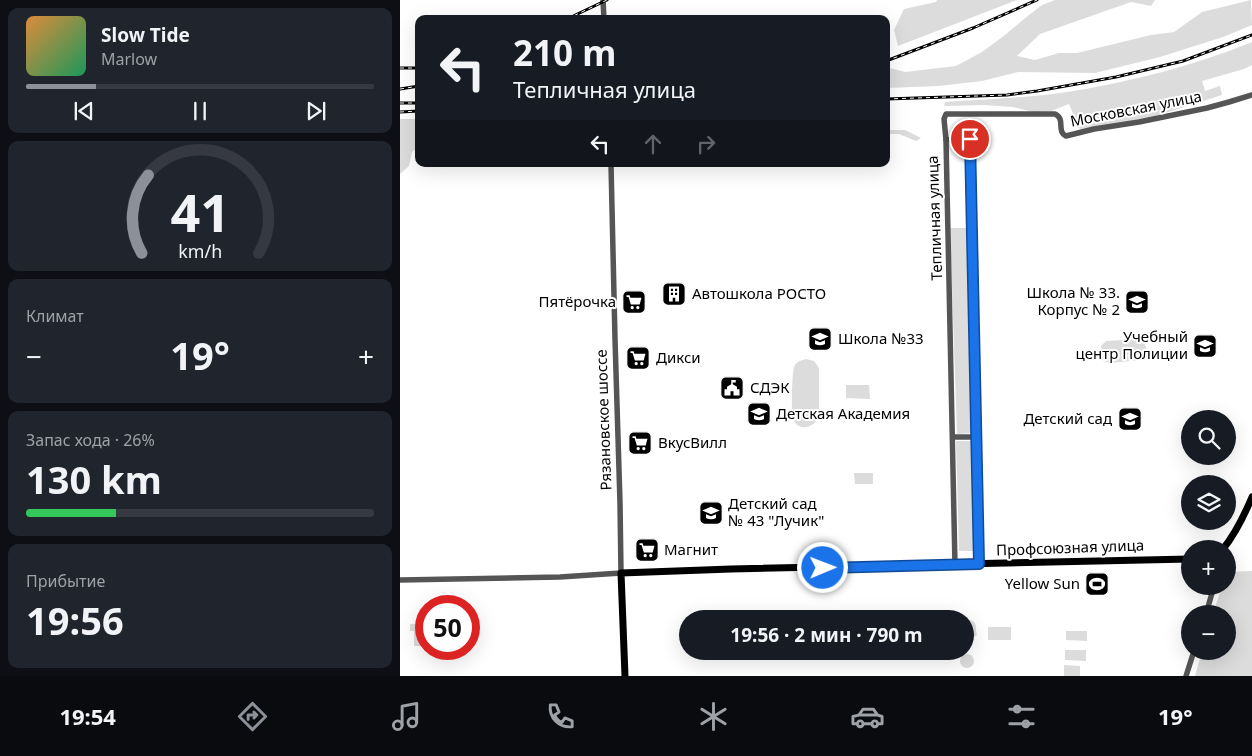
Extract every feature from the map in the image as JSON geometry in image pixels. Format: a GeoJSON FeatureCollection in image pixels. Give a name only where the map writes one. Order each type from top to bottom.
{"type":"FeatureCollection","features":[{"type":"Feature","properties":{"kind":"main road"},"geometry":{"type":"LineString","coordinates":[[1230,540],[1252,497]]}},
{"type":"Feature","properties":{"kind":"main road","name":"Профсоюзная улица"},"geometry":{"type":"LineString","coordinates":[[621,574],[731,569],[1181,559]]}},
{"type":"Feature","properties":{"kind":"main road","name":"Рязановское шоссе"},"geometry":{"type":"LineString","coordinates":[[621,574],[624,676]]}},
{"type":"Feature","properties":{"kind":"street"},"geometry":{"type":"LineString","coordinates":[[603,0],[604,15]]}},
{"type":"Feature","properties":{"kind":"street","name":"Московская улица"},"geometry":{"type":"LineString","coordinates":[[946,140],[944,119],[946,114],[1055,114],[1061,118],[1061,131],[1066,136],[1207,108],[1252,95]]}},
{"type":"Feature","properties":{"kind":"street","name":"Тепличная улица"},"geometry":{"type":"LineString","coordinates":[[955,565],[946,140],[970,139],[979,564]]}},
{"type":"Feature","properties":{"kind":"street","name":"Рязановское шоссе"},"geometry":{"type":"LineString","coordinates":[[611,167],[621,574]]}},
{"type":"Feature","properties":{"kind":"street"},"geometry":{"type":"LineString","coordinates":[[953,438],[976,437]]}},
{"type":"Feature","properties":{"kind":"street"},"geometry":{"type":"LineString","coordinates":[[400,580],[621,574]]}},
{"type":"Feature","properties":{"kind":"street"},"geometry":{"type":"LineString","coordinates":[[1186,676],[1191,660]]}},
{"type":"Feature","properties":{"kind":"shaded area"},"geometry":{"type":"Polygon","coordinates":[[[937,0],[1017,0],[898,46],[894,30],[904,9],[936,2],[937,0]]]}},
{"type":"Feature","properties":{"kind":"shaded area"},"geometry":{"type":"Polygon","coordinates":[[[1055,0],[1155,0],[1151,6],[1131,2],[1040,34],[1017,56],[1035,60],[1059,53],[1077,53],[1151,35],[1174,32],[1202,12],[1251,0],[1252,25],[1223,37],[1160,57],[1095,73],[1018,72],[982,81],[939,86],[890,88],[890,68],[905,72],[956,66],[982,52],[1042,5],[1055,0]]]}},
{"type":"Feature","properties":{"kind":"shaded area"},"geometry":{"type":"Polygon","coordinates":[[[1252,42],[1252,65],[1202,81],[1205,91],[1220,86],[1222,95],[1143,120],[1080,130],[1069,104],[1051,111],[1033,112],[1013,107],[984,105],[944,106],[945,102],[1022,97],[1091,88],[1184,66],[1252,42]]]}},
{"type":"Feature","properties":{"kind":"shaded area"},"geometry":{"type":"Polygon","coordinates":[[[400,119],[415,119],[415,150],[412,152],[409,166],[400,174],[400,119]]]}},
{"type":"Feature","properties":{"kind":"shaded area"},"geometry":{"type":"Polygon","coordinates":[[[890,130],[905,130],[921,138],[916,141],[899,134],[890,134],[890,130]]]}},
{"type":"Feature","properties":{"kind":"shaded area"},"geometry":{"type":"Polygon","coordinates":[[[950,228],[970,228],[973,433],[957,434],[950,228]]]}},
{"type":"Feature","properties":{"kind":"shaded area"},"geometry":{"type":"Polygon","coordinates":[[[1139,339],[1144,343],[1146,349],[1142,360],[1109,363],[1102,359],[1101,346],[1106,341],[1139,339]]]}},
{"type":"Feature","properties":{"kind":"shaded area"},"geometry":{"type":"Polygon","coordinates":[[[806,359],[814,361],[819,368],[819,416],[810,426],[802,427],[795,422],[792,414],[793,377],[796,364],[806,359]]]}},
{"type":"Feature","properties":{"kind":"shaded area"},"geometry":{"type":"Polygon","coordinates":[[[846,385],[869,385],[870,399],[846,398],[846,385]]]}},
{"type":"Feature","properties":{"kind":"shaded area"},"geometry":{"type":"Polygon","coordinates":[[[956,441],[973,441],[975,551],[959,551],[956,441]]]}},
{"type":"Feature","properties":{"kind":"shaded area"},"geometry":{"type":"Polygon","coordinates":[[[854,473],[873,473],[873,484],[855,484],[854,473]]]}},
{"type":"Feature","properties":{"kind":"shaded area"},"geometry":{"type":"Polygon","coordinates":[[[1252,571],[1252,676],[1195,676],[1199,660],[1236,660],[1236,605],[1216,605],[1219,595],[1236,595],[1236,572],[1252,571]]]}},
{"type":"Feature","properties":{"kind":"shaded area"},"geometry":{"type":"Polygon","coordinates":[[[974,622],[976,625],[977,635],[974,637],[974,622]]]}},
{"type":"Feature","properties":{"kind":"shaded area"},"geometry":{"type":"Polygon","coordinates":[[[410,624],[415,624],[415,646],[414,631],[410,631],[410,624]]]}},
{"type":"Feature","properties":{"kind":"shaded area"},"geometry":{"type":"Polygon","coordinates":[[[988,627],[1011,627],[1011,640],[988,640],[988,627]]]}},
{"type":"Feature","properties":{"kind":"shaded area"},"geometry":{"type":"Polygon","coordinates":[[[1066,631],[1087,631],[1087,641],[1066,640],[1066,631]]]}},
{"type":"Feature","properties":{"kind":"shaded area"},"geometry":{"type":"Polygon","coordinates":[[[1065,650],[1086,650],[1086,661],[1065,660],[1065,650]]]}},
{"type":"Feature","properties":{"kind":"shaded area"},"geometry":{"type":"Polygon","coordinates":[[[960,660],[974,660],[974,664],[970,668],[964,668],[960,664],[960,660]]]}},
{"type":"Feature","properties":{"kind":"shaded area"},"geometry":{"type":"Polygon","coordinates":[[[1064,665],[1080,666],[1080,676],[1064,676],[1064,665]]]}},
{"type":"Feature","properties":{"kind":"railway"},"geometry":{"type":"LineString","coordinates":[[575,15],[607,0]]}},
{"type":"Feature","properties":{"kind":"railway"},"geometry":{"type":"LineString","coordinates":[[890,59],[973,28],[1037,0]]}},
{"type":"Feature","properties":{"kind":"railway"},"geometry":{"type":"LineString","coordinates":[[890,99],[1007,95],[1037,91],[1116,77],[1183,61],[1252,35]]}},
{"type":"Feature","properties":{"kind":"railway"},"geometry":{"type":"LineString","coordinates":[[400,68],[415,68]]}},
{"type":"Feature","properties":{"kind":"railway"},"geometry":{"type":"LineString","coordinates":[[400,89],[415,87]]}},
{"type":"Feature","properties":{"kind":"railway"},"geometry":{"type":"LineString","coordinates":[[400,103],[415,103]]}},
{"type":"Feature","properties":{"kind":"railway"},"geometry":{"type":"LineString","coordinates":[[400,112],[415,111]]}},
{"type":"Feature","properties":{"kind":"place","name":"Автошкола РОСТО"},"geometry":{"type":"Point","coordinates":[674,294]}},
{"type":"Feature","properties":{"kind":"place","name":"Пятёрочка"},"geometry":{"type":"Point","coordinates":[634,302]}},
{"type":"Feature","properties":{"kind":"place","name":"Школа № 33. Корпус № 2"},"geometry":{"type":"Point","coordinates":[1137,302]}},
{"type":"Feature","properties":{"kind":"place","name":"Школа №33"},"geometry":{"type":"Point","coordinates":[820,339]}},
{"type":"Feature","properties":{"kind":"place","name":"Учебный центр Полиции"},"geometry":{"type":"Point","coordinates":[1205,346]}},
{"type":"Feature","properties":{"kind":"place","name":"Дикси"},"geometry":{"type":"Point","coordinates":[638,358]}},
{"type":"Feature","properties":{"kind":"place","name":"СДЭК"},"geometry":{"type":"Point","coordinates":[732,388]}},
{"type":"Feature","properties":{"kind":"place","name":"Детская Академия"},"geometry":{"type":"Point","coordinates":[759,414]}},
{"type":"Feature","properties":{"kind":"place","name":"Детский сад"},"geometry":{"type":"Point","coordinates":[1130,419]}},
{"type":"Feature","properties":{"kind":"place","name":"ВкусВилл"},"geometry":{"type":"Point","coordinates":[640,443]}},
{"type":"Feature","properties":{"kind":"place","name":"Детский сад № 43 \"Лучик\""},"geometry":{"type":"Point","coordinates":[711,513]}},
{"type":"Feature","properties":{"kind":"place","name":"Магнит"},"geometry":{"type":"Point","coordinates":[647,550]}},
{"type":"Feature","properties":{"kind":"place","name":"Yellow Sun"},"geometry":{"type":"Point","coordinates":[1097,584]}},
{"type":"Feature","properties":{"kind":"route"},"geometry":{"type":"LineString","coordinates":[[823,568],[979,564],[970,139]]}}]}
